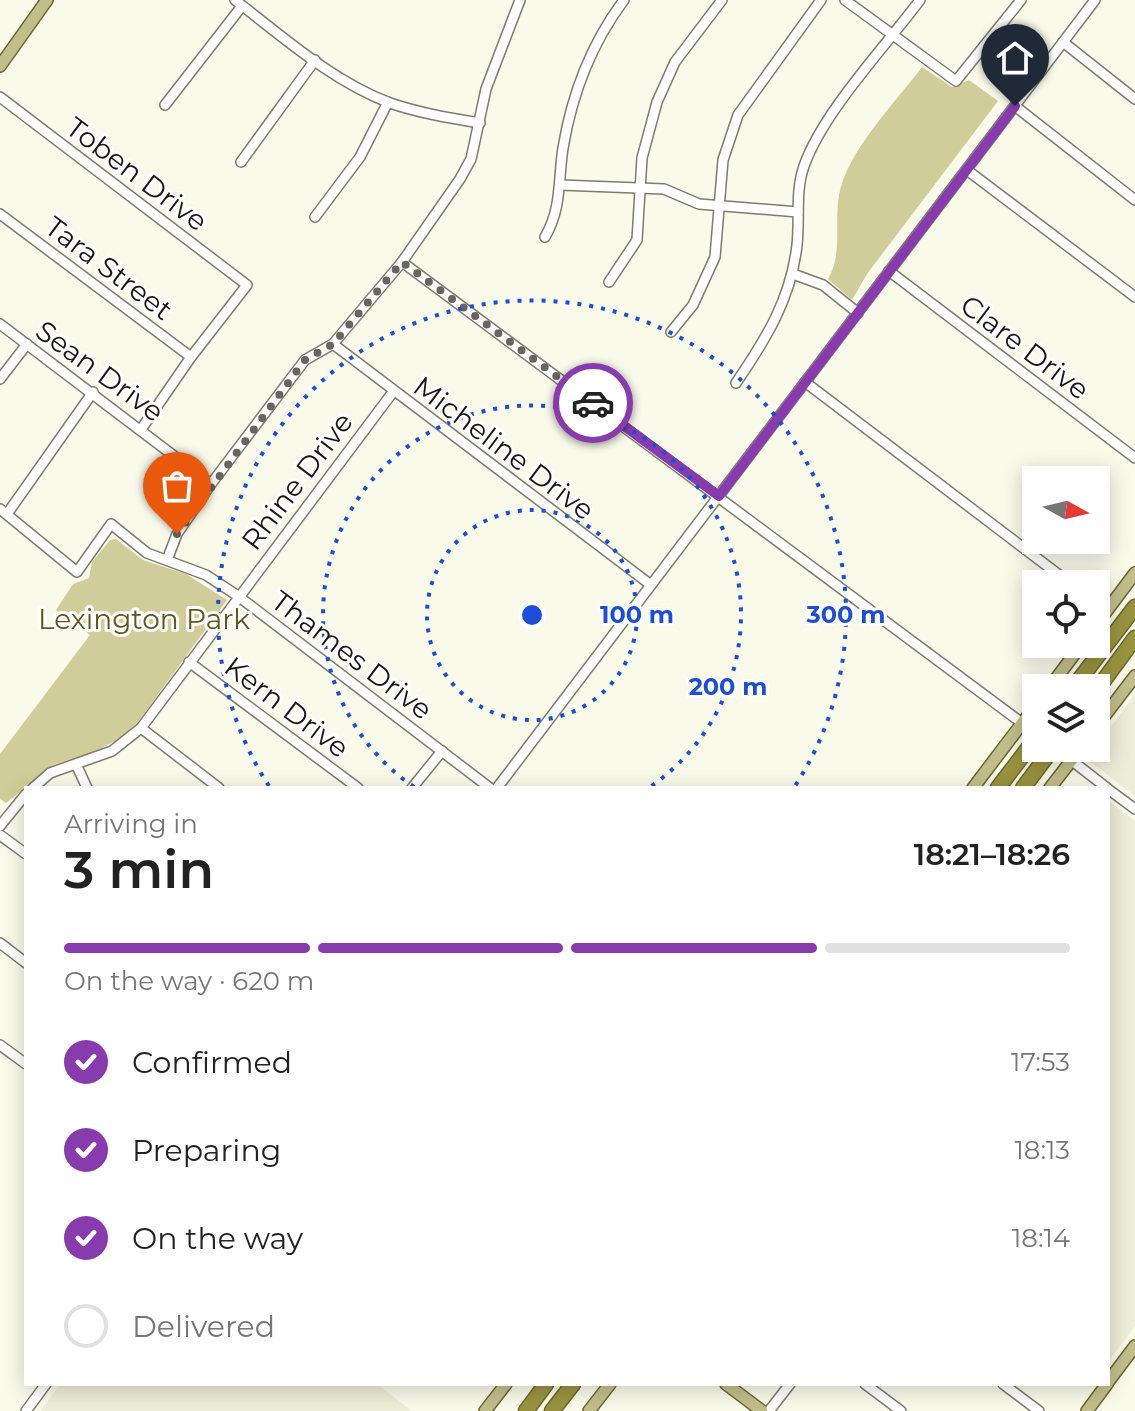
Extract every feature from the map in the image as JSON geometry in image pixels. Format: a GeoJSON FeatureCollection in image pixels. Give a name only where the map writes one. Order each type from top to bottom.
{"type":"FeatureCollection","features":[{"type":"Feature","properties":{"kind":"highway"},"geometry":{"type":"LineString","coordinates":[[1084,674],[1135,607]]}},
{"type":"Feature","properties":{"kind":"highway"},"geometry":{"type":"LineString","coordinates":[[1109,674],[1135,638]]}},
{"type":"Feature","properties":{"kind":"highway"},"geometry":{"type":"LineString","coordinates":[[1000,786],[1022,756]]}},
{"type":"Feature","properties":{"kind":"highway"},"geometry":{"type":"LineString","coordinates":[[1024,786],[1042,762]]}},
{"type":"Feature","properties":{"kind":"highway"},"geometry":{"type":"LineString","coordinates":[[526,1410],[544,1386]]}},
{"type":"Feature","properties":{"kind":"highway"},"geometry":{"type":"LineString","coordinates":[[552,1411],[572,1386]]}},
{"type":"Feature","properties":{"kind":"highway"},"geometry":{"type":"LineString","coordinates":[[559,1411],[573,1386]]}},
{"type":"Feature","properties":{"kind":"main road"},"geometry":{"type":"LineString","coordinates":[[0,66],[47,0]]}},
{"type":"Feature","properties":{"kind":"main road"},"geometry":{"type":"LineString","coordinates":[[1110,607],[1135,573]]}},
{"type":"Feature","properties":{"kind":"main road"},"geometry":{"type":"LineString","coordinates":[[1110,709],[1135,676]]}},
{"type":"Feature","properties":{"kind":"main road"},"geometry":{"type":"LineString","coordinates":[[975,786],[1022,723]]}},
{"type":"Feature","properties":{"kind":"main road"},"geometry":{"type":"LineString","coordinates":[[1052,786],[1070,762]]}},
{"type":"Feature","properties":{"kind":"main road"},"geometry":{"type":"LineString","coordinates":[[1110,1379],[1135,1346]]}},
{"type":"Feature","properties":{"kind":"main road"},"geometry":{"type":"LineString","coordinates":[[485,1411],[504,1386]]}},
{"type":"Feature","properties":{"kind":"main road"},"geometry":{"type":"LineString","coordinates":[[587,1411],[602,1386]]}},
{"type":"Feature","properties":{"kind":"main road"},"geometry":{"type":"LineString","coordinates":[[587,1411],[608,1386]]}},
{"type":"Feature","properties":{"kind":"main road"},"geometry":{"type":"LineString","coordinates":[[729,1386],[762,1411]]}},
{"type":"Feature","properties":{"kind":"main road"},"geometry":{"type":"LineString","coordinates":[[1087,1411],[1105,1386]]}},
{"type":"Feature","properties":{"kind":"street"},"geometry":{"type":"LineString","coordinates":[[167,560],[177,534],[211,484],[305,360],[333,344],[402,262],[465,169],[491,74],[520,0]]}},
{"type":"Feature","properties":{"kind":"street"},"geometry":{"type":"LineString","coordinates":[[545,237],[559,208],[569,115],[580,80],[595,46],[624,0]]}},
{"type":"Feature","properties":{"kind":"street"},"geometry":{"type":"LineString","coordinates":[[609,282],[637,240],[642,158],[657,102],[675,62],[722,0]]}},
{"type":"Feature","properties":{"kind":"street"},"geometry":{"type":"LineString","coordinates":[[671,332],[706,283],[715,257],[723,160],[738,115],[821,0]]}},
{"type":"Feature","properties":{"kind":"street"},"geometry":{"type":"LineString","coordinates":[[845,0],[956,81],[1021,0]]}},
{"type":"Feature","properties":{"kind":"street"},"geometry":{"type":"LineString","coordinates":[[736,383],[779,315],[793,274],[803,168],[812,148],[920,0]]}},
{"type":"Feature","properties":{"kind":"street"},"geometry":{"type":"LineString","coordinates":[[499,786],[1095,0]]}},
{"type":"Feature","properties":{"kind":"street"},"geometry":{"type":"LineString","coordinates":[[165,105],[239,3],[346,82],[388,102],[480,123]]}},
{"type":"Feature","properties":{"kind":"street"},"geometry":{"type":"LineString","coordinates":[[1063,42],[1135,99]]}},
{"type":"Feature","properties":{"kind":"street"},"geometry":{"type":"LineString","coordinates":[[241,162],[315,60]]}},
{"type":"Feature","properties":{"kind":"street","name":"Toben Drive"},"geometry":{"type":"LineString","coordinates":[[0,97],[247,285],[191,357]]}},
{"type":"Feature","properties":{"kind":"street"},"geometry":{"type":"LineString","coordinates":[[315,217],[360,157],[388,102]]}},
{"type":"Feature","properties":{"kind":"street"},"geometry":{"type":"LineString","coordinates":[[1015,106],[1135,200]]}},
{"type":"Feature","properties":{"kind":"street"},"geometry":{"type":"LineString","coordinates":[[967,170],[1135,297]]}},
{"type":"Feature","properties":{"kind":"street"},"geometry":{"type":"LineString","coordinates":[[560,185],[664,189],[699,204],[798,212]]}},
{"type":"Feature","properties":{"kind":"street","name":"Tara Street"},"geometry":{"type":"LineString","coordinates":[[0,214],[191,357]]}},
{"type":"Feature","properties":{"kind":"street"},"geometry":{"type":"LineString","coordinates":[[402,262],[1022,723]]}},
{"type":"Feature","properties":{"kind":"street","name":"Clare Drive"},"geometry":{"type":"LineString","coordinates":[[889,271],[1135,458]]}},
{"type":"Feature","properties":{"kind":"street"},"geometry":{"type":"LineString","coordinates":[[793,274],[823,285],[858,313]]}},
{"type":"Feature","properties":{"kind":"street","name":"Sean Drive"},"geometry":{"type":"LineString","coordinates":[[0,324],[142,428],[211,484]]}},
{"type":"Feature","properties":{"kind":"street"},"geometry":{"type":"LineString","coordinates":[[0,379],[27,344]]}},
{"type":"Feature","properties":{"kind":"street","name":"Micheline Drive"},"geometry":{"type":"LineString","coordinates":[[333,344],[651,585]]}},
{"type":"Feature","properties":{"kind":"street"},"geometry":{"type":"LineString","coordinates":[[142,428],[191,357]]}},
{"type":"Feature","properties":{"kind":"street"},"geometry":{"type":"LineString","coordinates":[[805,382],[1053,570]]}},
{"type":"Feature","properties":{"kind":"street"},"geometry":{"type":"LineString","coordinates":[[4,511],[93,392]]}},
{"type":"Feature","properties":{"kind":"street","name":"Rhine Drive"},"geometry":{"type":"LineString","coordinates":[[35,786],[50,773],[112,751],[141,728],[393,392]]}},
{"type":"Feature","properties":{"kind":"street","name":"Thames Drive"},"geometry":{"type":"LineString","coordinates":[[4,511],[77,572],[111,524],[147,553],[206,575],[487,786]]}},
{"type":"Feature","properties":{"kind":"street","name":"Kern Drive"},"geometry":{"type":"LineString","coordinates":[[189,662],[355,786]]}},
{"type":"Feature","properties":{"kind":"street"},"geometry":{"type":"LineString","coordinates":[[141,728],[216,786]]}},
{"type":"Feature","properties":{"kind":"street"},"geometry":{"type":"LineString","coordinates":[[414,786],[442,751]]}},
{"type":"Feature","properties":{"kind":"street"},"geometry":{"type":"LineString","coordinates":[[1074,762],[1105,786]]}},
{"type":"Feature","properties":{"kind":"street"},"geometry":{"type":"LineString","coordinates":[[76,764],[86,786]]}},
{"type":"Feature","properties":{"kind":"street"},"geometry":{"type":"LineString","coordinates":[[1110,790],[1135,809]]}},
{"type":"Feature","properties":{"kind":"street"},"geometry":{"type":"LineString","coordinates":[[0,826],[24,796]]}},
{"type":"Feature","properties":{"kind":"street"},"geometry":{"type":"LineString","coordinates":[[0,835],[24,853]]}},
{"type":"Feature","properties":{"kind":"street"},"geometry":{"type":"LineString","coordinates":[[0,943],[24,961]]}},
{"type":"Feature","properties":{"kind":"street"},"geometry":{"type":"LineString","coordinates":[[0,1045],[24,1063]]}},
{"type":"Feature","properties":{"kind":"street"},"geometry":{"type":"LineString","coordinates":[[26,1411],[45,1386]]}},
{"type":"Feature","properties":{"kind":"street"},"geometry":{"type":"LineString","coordinates":[[769,1411],[788,1386]]}},
{"type":"Feature","properties":{"kind":"street"},"geometry":{"type":"LineString","coordinates":[[868,1386],[901,1411]]}},
{"type":"Feature","properties":{"kind":"street"},"geometry":{"type":"LineString","coordinates":[[1006,1386],[1039,1411]]}},
{"type":"Feature","properties":{"kind":"shaded area"},"geometry":{"type":"Polygon","coordinates":[[[1135,694],[1135,796],[1091,762],[1110,762],[1110,728],[1135,694]]]}},
{"type":"Feature","properties":{"kind":"shaded area"},"geometry":{"type":"Polygon","coordinates":[[[1110,802],[1135,821],[1135,1326],[1110,1359],[1110,802]]]}},
{"type":"Feature","properties":{"kind":"shaded area"},"geometry":{"type":"Polygon","coordinates":[[[59,1386],[380,1386],[412,1411],[40,1411],[59,1386]]]}},
{"type":"Feature","properties":{"kind":"green space"},"geometry":{"type":"Polygon","coordinates":[[[922,67],[952,87],[969,80],[998,101],[867,274],[852,300],[828,279],[835,259],[839,195],[844,178],[862,144],[922,67]]]}},
{"type":"Feature","properties":{"kind":"green space","name":"Lexington Park"},"geometry":{"type":"Polygon","coordinates":[[[116,539],[143,560],[186,574],[227,600],[138,722],[117,740],[94,752],[53,765],[6,803],[0,799],[0,754],[90,635],[56,610],[73,584],[89,578],[92,562],[110,540],[116,539]]]}},
{"type":"Feature","properties":{"kind":"way so far"},"geometry":{"type":"LineString","coordinates":[[177,534],[305,360],[333,344],[402,262],[593,403]]}},
{"type":"Feature","properties":{"kind":"route"},"geometry":{"type":"LineString","coordinates":[[593,403],[719,496],[1015,106]]}}]}
